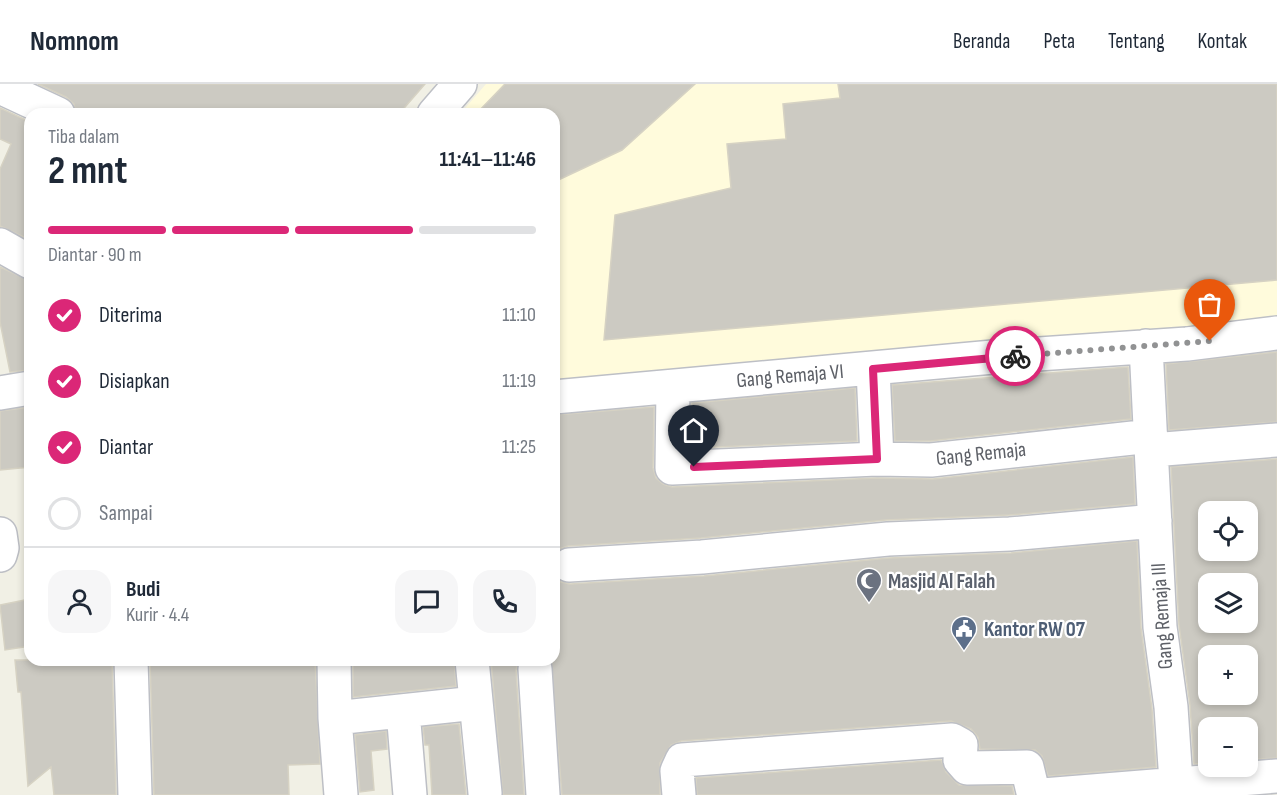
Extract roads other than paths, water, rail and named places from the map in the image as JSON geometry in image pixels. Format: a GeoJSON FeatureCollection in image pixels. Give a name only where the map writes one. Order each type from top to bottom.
{"type":"FeatureCollection","features":[{"type":"Feature","properties":{"kind":"street"},"geometry":{"type":"LineString","coordinates":[[439,108],[460,84]]}},
{"type":"Feature","properties":{"kind":"street"},"geometry":{"type":"LineString","coordinates":[[0,87],[45,108]]}},
{"type":"Feature","properties":{"kind":"street"},"geometry":{"type":"LineString","coordinates":[[0,245],[24,259]]}},
{"type":"Feature","properties":{"kind":"street","name":"Gang Remaja VI"},"geometry":{"type":"LineString","coordinates":[[560,396],[1277,333]]}},
{"type":"Feature","properties":{"kind":"street","name":"Gang Remaja III"},"geometry":{"type":"LineString","coordinates":[[1146,346],[1160,627],[1176,782]]}},
{"type":"Feature","properties":{"kind":"street"},"geometry":{"type":"LineString","coordinates":[[873,369],[877,459]]}},
{"type":"Feature","properties":{"kind":"street","name":"Gang Remaja"},"geometry":{"type":"LineString","coordinates":[[673,387],[672,468],[877,459],[930,460],[1151,443],[1277,440]]}},
{"type":"Feature","properties":{"kind":"street"},"geometry":{"type":"LineString","coordinates":[[0,393],[24,389]]}},
{"type":"Feature","properties":{"kind":"street"},"geometry":{"type":"LineString","coordinates":[[569,565],[702,557],[888,539],[1010,534],[1155,521]]}},
{"type":"Feature","properties":{"kind":"street"},"geometry":{"type":"LineString","coordinates":[[0,534],[2,548],[0,555]]}},
{"type":"Feature","properties":{"kind":"street"},"geometry":{"type":"LineString","coordinates":[[131,666],[135,795]]}},
{"type":"Feature","properties":{"kind":"street"},"geometry":{"type":"LineString","coordinates":[[334,666],[335,718],[341,795]]}},
{"type":"Feature","properties":{"kind":"street"},"geometry":{"type":"LineString","coordinates":[[473,666],[485,793]]}},
{"type":"Feature","properties":{"kind":"street"},"geometry":{"type":"LineString","coordinates":[[535,669],[543,795]]}},
{"type":"Feature","properties":{"kind":"street"},"geometry":{"type":"LineString","coordinates":[[335,718],[476,703]]}},
{"type":"Feature","properties":{"kind":"street"},"geometry":{"type":"LineString","coordinates":[[403,711],[410,795]]}},
{"type":"Feature","properties":{"kind":"street"},"geometry":{"type":"LineString","coordinates":[[679,795],[677,771],[682,760],[952,740],[961,745],[960,760],[967,768],[1027,767],[1033,792],[1042,795],[1176,782],[1277,776]]}},
{"type":"Feature","properties":{"kind":"place","name":"Masjid Al Falah"},"geometry":{"type":"Point","coordinates":[869,604]}},
{"type":"Feature","properties":{"kind":"place","name":"Kantor RW 07"},"geometry":{"type":"Point","coordinates":[964,652]}}]}
